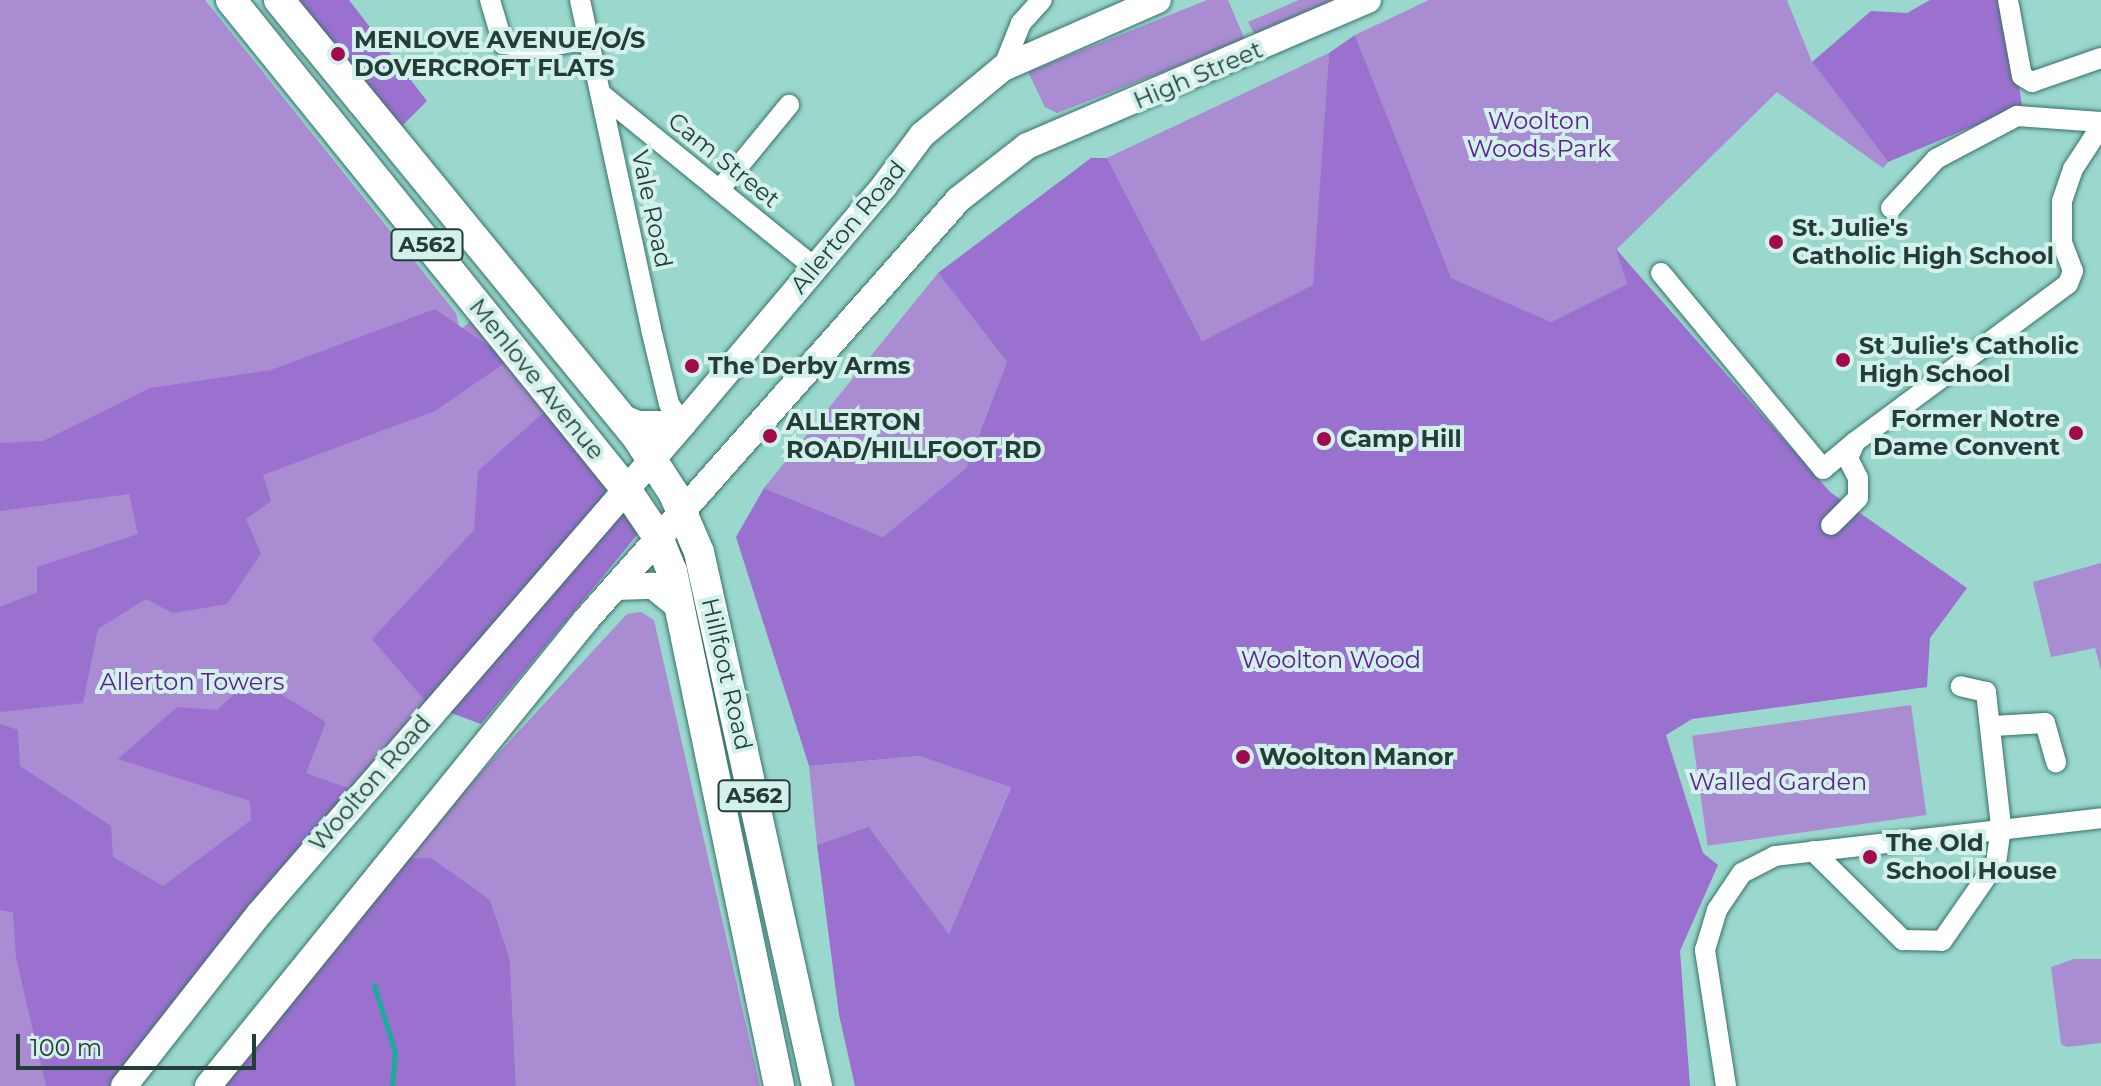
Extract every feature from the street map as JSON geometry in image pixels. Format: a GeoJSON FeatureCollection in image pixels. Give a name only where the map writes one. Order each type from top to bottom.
{"type":"FeatureCollection","features":[{"type":"Feature","properties":{"kind":"highway","name":"Menlove Avenue"},"geometry":{"type":"LineString","coordinates":[[231,0],[625,488],[658,537]]}},
{"type":"Feature","properties":{"kind":"highway","name":"Menlove Avenue"},"geometry":{"type":"LineString","coordinates":[[279,0],[653,459]]}},
{"type":"Feature","properties":{"kind":"highway","name":"Hillfoot Road"},"geometry":{"type":"LineString","coordinates":[[653,459],[681,509],[699,552],[817,1086]]}},
{"type":"Feature","properties":{"kind":"highway","name":"Hillfoot Road"},"geometry":{"type":"LineString","coordinates":[[658,537],[679,607],[779,1086]]}},
{"type":"Feature","properties":{"kind":"main road"},"geometry":{"type":"LineString","coordinates":[[1003,68],[1158,0]]}},
{"type":"Feature","properties":{"kind":"main road","name":"High Street"},"geometry":{"type":"LineString","coordinates":[[681,509],[959,199],[1027,146],[1368,0]]}},
{"type":"Feature","properties":{"kind":"main road","name":"Allerton Road"},"geometry":{"type":"LineString","coordinates":[[653,459],[922,135],[1003,68]]}},
{"type":"Feature","properties":{"kind":"main road"},"geometry":{"type":"LineString","coordinates":[[621,417],[638,424],[683,424]]}},
{"type":"Feature","properties":{"kind":"main road","name":"Woolton Road"},"geometry":{"type":"LineString","coordinates":[[124,1086],[259,914],[653,459]]}},
{"type":"Feature","properties":{"kind":"main road"},"geometry":{"type":"LineString","coordinates":[[208,1086],[681,509]]}},
{"type":"Feature","properties":{"kind":"main road"},"geometry":{"type":"LineString","coordinates":[[615,587],[653,586],[679,607]]}},
{"type":"Feature","properties":{"kind":"street"},"geometry":{"type":"LineString","coordinates":[[490,0],[503,44],[540,48],[588,39]]}},
{"type":"Feature","properties":{"kind":"street","name":"Vale Road"},"geometry":{"type":"LineString","coordinates":[[580,0],[669,404],[683,424]]}},
{"type":"Feature","properties":{"kind":"street","name":"Allerton Road"},"geometry":{"type":"LineString","coordinates":[[1003,68],[1021,23],[1042,0]]}},
{"type":"Feature","properties":{"kind":"street"},"geometry":{"type":"LineString","coordinates":[[2008,0],[2022,76],[2032,82],[2101,58]]}},
{"type":"Feature","properties":{"kind":"street","name":"Cam Street"},"geometry":{"type":"LineString","coordinates":[[601,94],[814,267]]}},
{"type":"Feature","properties":{"kind":"street"},"geometry":{"type":"LineString","coordinates":[[720,189],[789,105]]}},
{"type":"Feature","properties":{"kind":"street"},"geometry":{"type":"LineString","coordinates":[[1661,273],[1823,469],[2068,284],[2073,271],[2062,243],[2062,201],[2073,169],[2101,124],[2017,116],[1936,159],[1891,208]]}},
{"type":"Feature","properties":{"kind":"street"},"geometry":{"type":"LineString","coordinates":[[1831,525],[1858,498],[1858,478],[1848,458],[1855,442]]}},
{"type":"Feature","properties":{"kind":"street"},"geometry":{"type":"LineString","coordinates":[[1813,851],[1903,940],[1942,941],[1996,863],[2001,826],[1994,793],[1993,726],[1986,692],[1961,686]]}},
{"type":"Feature","properties":{"kind":"street"},"geometry":{"type":"LineString","coordinates":[[1993,726],[2045,723],[2056,762]]}},
{"type":"Feature","properties":{"kind":"street"},"geometry":{"type":"LineString","coordinates":[[1726,1086],[1705,950],[1717,910],[1742,873],[1757,863],[1813,851],[2001,826],[2101,818]]}},
{"type":"Feature","properties":{"kind":"green space","name":"Allerton Towers"},"geometry":{"type":"Polygon","coordinates":[[[0,0],[205,0],[456,313],[459,327],[343,428],[472,320],[617,486],[119,1086],[0,1086],[0,0]]]}},
{"type":"Feature","properties":{"kind":"green space"},"geometry":{"type":"Polygon","coordinates":[[[296,0],[349,0],[427,101],[396,132],[296,0]]]}},
{"type":"Feature","properties":{"kind":"green space"},"geometry":{"type":"Polygon","coordinates":[[[1207,0],[1228,0],[1245,40],[1057,113],[1045,107],[1028,72],[1207,0]]]}},
{"type":"Feature","properties":{"kind":"green space"},"geometry":{"type":"Polygon","coordinates":[[[1299,0],[1341,0],[1256,37],[1248,22],[1299,0]]]}},
{"type":"Feature","properties":{"kind":"green space","name":"Woolton Woods Park"},"geometry":{"type":"Polygon","coordinates":[[[1429,0],[1787,0],[1812,62],[1888,162],[1883,168],[1777,92],[1617,249],[1627,284],[1551,322],[1450,278],[1355,35],[1429,0]]]}},
{"type":"Feature","properties":{"kind":"green space"},"geometry":{"type":"Polygon","coordinates":[[[1930,0],[2006,0],[2022,106],[1888,162],[1812,62],[1871,11],[1907,13],[1930,0]]]}},
{"type":"Feature","properties":{"kind":"green space","name":"Woolton Wood"},"geometry":{"type":"Polygon","coordinates":[[[1355,35],[1451,278],[1551,322],[1627,284],[1616,249],[1830,492],[1967,588],[1930,638],[1927,687],[1692,719],[1666,735],[1703,853],[1718,865],[1680,951],[1690,1086],[855,1086],[839,1015],[817,845],[869,827],[949,934],[1011,787],[919,756],[809,766],[736,537],[764,488],[883,537],[966,468],[1007,362],[938,273],[1091,158],[1107,158],[1202,341],[1313,285],[1329,53],[1355,35]]]}},
{"type":"Feature","properties":{"kind":"green space"},"geometry":{"type":"Polygon","coordinates":[[[1329,53],[1314,285],[1202,341],[1107,158],[1329,53]]]}},
{"type":"Feature","properties":{"kind":"green space"},"geometry":{"type":"Polygon","coordinates":[[[938,273],[1007,362],[966,468],[883,537],[764,488],[938,273]]]}},
{"type":"Feature","properties":{"kind":"green space"},"geometry":{"type":"Polygon","coordinates":[[[435,309],[509,360],[435,411],[263,475],[271,501],[246,519],[261,554],[227,604],[173,613],[146,599],[98,629],[83,703],[0,712],[0,607],[37,592],[37,567],[138,534],[129,494],[0,511],[0,443],[43,441],[150,388],[271,370],[435,309]]]}},
{"type":"Feature","properties":{"kind":"green space"},"geometry":{"type":"Polygon","coordinates":[[[550,407],[642,529],[481,724],[429,705],[372,639],[474,530],[478,471],[550,407]]]}},
{"type":"Feature","properties":{"kind":"green space"},"geometry":{"type":"Polygon","coordinates":[[[2101,563],[2101,670],[2095,648],[2051,657],[2033,582],[2101,563]]]}},
{"type":"Feature","properties":{"kind":"green space"},"geometry":{"type":"Polygon","coordinates":[[[641,612],[654,620],[760,1086],[516,1086],[510,960],[402,858],[627,614],[641,612]]]}},
{"type":"Feature","properties":{"kind":"green space"},"geometry":{"type":"Polygon","coordinates":[[[253,677],[326,722],[306,773],[362,793],[125,1086],[46,1086],[16,958],[13,912],[0,910],[0,724],[18,730],[20,766],[111,826],[113,857],[163,886],[251,820],[250,801],[118,759],[177,707],[217,710],[253,677]]]}},
{"type":"Feature","properties":{"kind":"green space","name":"Walled Garden"},"geometry":{"type":"Polygon","coordinates":[[[1911,705],[1926,815],[1708,846],[1692,736],[1911,705]]]}},
{"type":"Feature","properties":{"kind":"green space"},"geometry":{"type":"Polygon","coordinates":[[[919,756],[1011,786],[949,934],[870,828],[817,845],[809,766],[919,756]]]}},
{"type":"Feature","properties":{"kind":"green space"},"geometry":{"type":"Polygon","coordinates":[[[402,858],[431,858],[490,900],[510,960],[516,1086],[217,1086],[402,858]]]}},
{"type":"Feature","properties":{"kind":"green space"},"geometry":{"type":"Polygon","coordinates":[[[2074,959],[2101,959],[2101,1043],[2067,1047],[2061,1044],[2051,967],[2074,959]]]}},
{"type":"Feature","properties":{"kind":"waterway"},"geometry":{"type":"LineString","coordinates":[[374,985],[395,1052],[392,1086]]}},
{"type":"Feature","properties":{"kind":"place","name":"MENLOVE AVENUE/O/S DOVERCROFT FLATS"},"geometry":{"type":"Point","coordinates":[338,54]}},
{"type":"Feature","properties":{"kind":"place","name":"St. Julie's Catholic High School"},"geometry":{"type":"Point","coordinates":[1776,242]}},
{"type":"Feature","properties":{"kind":"place","name":"St Julie's Catholic High School"},"geometry":{"type":"Point","coordinates":[1843,360]}},
{"type":"Feature","properties":{"kind":"place","name":"The Derby Arms"},"geometry":{"type":"Point","coordinates":[692,366]}},
{"type":"Feature","properties":{"kind":"place","name":"Former Notre Dame Convent"},"geometry":{"type":"Point","coordinates":[2076,433]}},
{"type":"Feature","properties":{"kind":"place","name":"ALLERTON ROAD/HILLFOOT RD"},"geometry":{"type":"Point","coordinates":[770,436]}},
{"type":"Feature","properties":{"kind":"place","name":"Camp Hill"},"geometry":{"type":"Point","coordinates":[1324,439]}},
{"type":"Feature","properties":{"kind":"place","name":"Woolton Manor"},"geometry":{"type":"Point","coordinates":[1243,757]}},
{"type":"Feature","properties":{"kind":"place","name":"The Old School House"},"geometry":{"type":"Point","coordinates":[1870,857]}}]}
